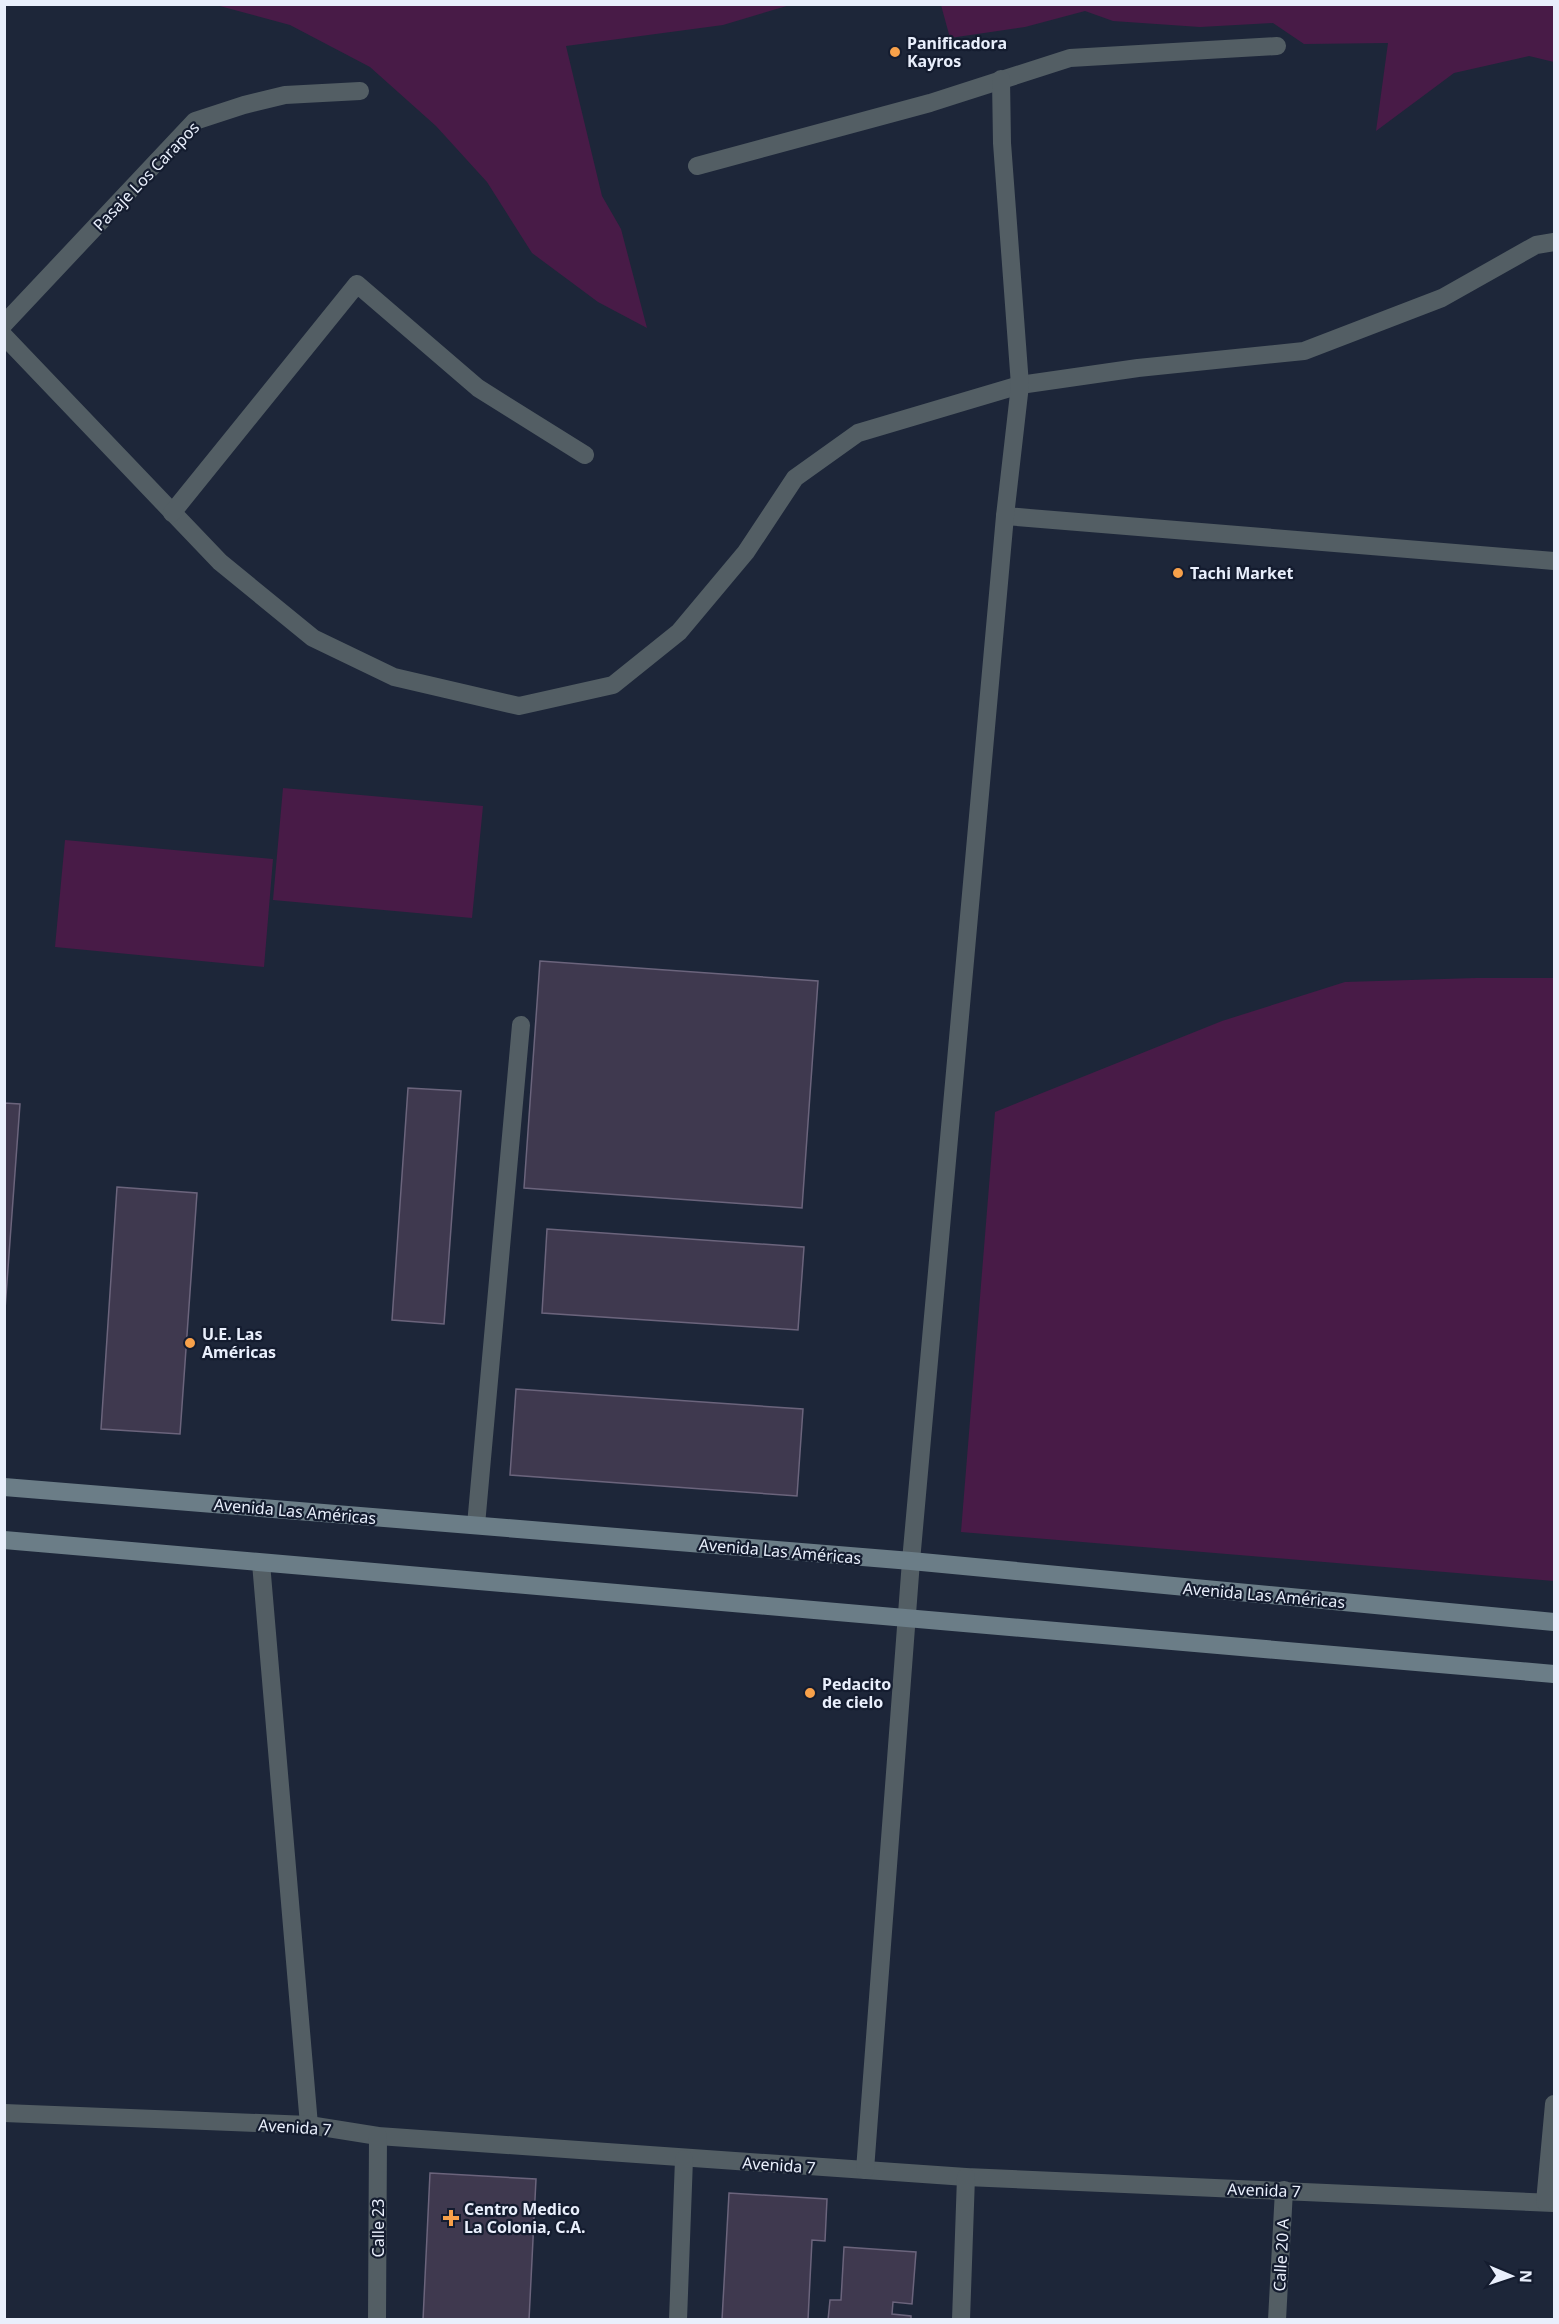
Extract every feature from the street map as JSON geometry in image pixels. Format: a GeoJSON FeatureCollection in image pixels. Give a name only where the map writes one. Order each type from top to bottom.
{"type":"FeatureCollection","features":[{"type":"Feature","properties":{"kind":"main road","name":"Avenida Las Américas"},"geometry":{"type":"LineString","coordinates":[[4,1487],[911,1561],[1554,1622]]}},
{"type":"Feature","properties":{"kind":"main road"},"geometry":{"type":"LineString","coordinates":[[4,1540],[1554,1674]]}},
{"type":"Feature","properties":{"kind":"street"},"geometry":{"type":"LineString","coordinates":[[698,166],[930,103],[1070,58],[1277,46]]}},
{"type":"Feature","properties":{"kind":"street"},"geometry":{"type":"LineString","coordinates":[[864,2170],[906,1617],[1005,516],[1020,385],[1002,143],[1001,80]]}},
{"type":"Feature","properties":{"kind":"street","name":"Pasaje Los Carapos"},"geometry":{"type":"LineString","coordinates":[[4,324],[195,121],[285,95],[360,91]]}},
{"type":"Feature","properties":{"kind":"street"},"geometry":{"type":"LineString","coordinates":[[4,336],[220,562],[313,638],[393,677],[519,706],[613,685],[679,632],[746,552],[795,478],[858,433],[1020,385],[1138,368],[1304,351],[1442,298],[1536,245],[1554,242]]}},
{"type":"Feature","properties":{"kind":"street"},"geometry":{"type":"LineString","coordinates":[[172,513],[357,284],[478,388],[585,454]]}},
{"type":"Feature","properties":{"kind":"street"},"geometry":{"type":"LineString","coordinates":[[1005,516],[1554,561]]}},
{"type":"Feature","properties":{"kind":"street"},"geometry":{"type":"LineString","coordinates":[[476,1525],[521,1025]]}},
{"type":"Feature","properties":{"kind":"street"},"geometry":{"type":"LineString","coordinates":[[261,1563],[309,2125]]}},
{"type":"Feature","properties":{"kind":"street"},"geometry":{"type":"LineString","coordinates":[[1550,2202],[1554,2104]]}},
{"type":"Feature","properties":{"kind":"street","name":"Avenida 7"},"geometry":{"type":"LineString","coordinates":[[4,2113],[309,2125],[378,2136],[966,2177],[1550,2202]]}},
{"type":"Feature","properties":{"kind":"street","name":"Calle 23"},"geometry":{"type":"LineString","coordinates":[[377,2319],[378,2136]]}},
{"type":"Feature","properties":{"kind":"street"},"geometry":{"type":"LineString","coordinates":[[678,2319],[684,2159]]}},
{"type":"Feature","properties":{"kind":"street"},"geometry":{"type":"LineString","coordinates":[[961,2319],[966,2177]]}},
{"type":"Feature","properties":{"kind":"street","name":"Calle 20 A"},"geometry":{"type":"LineString","coordinates":[[1277,2319],[1284,2190]]}},
{"type":"Feature","properties":{"kind":"shaded area"},"geometry":{"type":"Polygon","coordinates":[[[216,5],[790,5],[723,25],[566,46],[602,196],[621,229],[647,328],[598,302],[532,253],[487,182],[436,126],[370,67],[290,25],[216,5]]]}},
{"type":"Feature","properties":{"kind":"shaded area"},"geometry":{"type":"Polygon","coordinates":[[[941,5],[1554,5],[1554,62],[1529,56],[1454,73],[1376,131],[1388,43],[1304,44],[1273,23],[1200,27],[1113,21],[1085,11],[1025,27],[950,38],[941,5]]]}},
{"type":"Feature","properties":{"kind":"shaded area"},"geometry":{"type":"Polygon","coordinates":[[[283,788],[483,806],[472,918],[273,900],[283,788]]]}},
{"type":"Feature","properties":{"kind":"shaded area"},"geometry":{"type":"Polygon","coordinates":[[[65,840],[273,859],[264,967],[55,947],[65,840]]]}},
{"type":"Feature","properties":{"kind":"shaded area"},"geometry":{"type":"Polygon","coordinates":[[[1554,978],[1554,1581],[961,1532],[995,1112],[1222,1021],[1345,982],[1554,978]]]}},
{"type":"Feature","properties":{"kind":"building"},"geometry":{"type":"Polygon","coordinates":[[[540,961],[818,981],[802,1208],[524,1188],[540,961]]]}},
{"type":"Feature","properties":{"kind":"building"},"geometry":{"type":"Polygon","coordinates":[[[408,1088],[461,1091],[444,1324],[392,1320],[408,1088]]]}},
{"type":"Feature","properties":{"kind":"building"},"geometry":{"type":"Polygon","coordinates":[[[4,1103],[20,1104],[4,1323],[4,1103]]]}},
{"type":"Feature","properties":{"kind":"building"},"geometry":{"type":"Polygon","coordinates":[[[117,1187],[197,1193],[180,1434],[101,1429],[117,1187]]]}},
{"type":"Feature","properties":{"kind":"building"},"geometry":{"type":"Polygon","coordinates":[[[547,1229],[804,1247],[798,1330],[542,1313],[547,1229]]]}},
{"type":"Feature","properties":{"kind":"building"},"geometry":{"type":"Polygon","coordinates":[[[516,1389],[803,1409],[797,1496],[510,1475],[516,1389]]]}},
{"type":"Feature","properties":{"kind":"building"},"geometry":{"type":"Polygon","coordinates":[[[430,2173],[536,2179],[529,2320],[423,2320],[430,2173]]]}},
{"type":"Feature","properties":{"kind":"building"},"geometry":{"type":"Polygon","coordinates":[[[729,2193],[827,2199],[825,2241],[812,2240],[808,2320],[722,2320],[729,2193]]]}},
{"type":"Feature","properties":{"kind":"building"},"geometry":{"type":"Polygon","coordinates":[[[844,2247],[916,2252],[912,2304],[893,2302],[892,2314],[911,2316],[911,2320],[828,2320],[830,2300],[841,2300],[844,2247]]]}},
{"type":"Feature","properties":{"kind":"place","name":"Panificadora Kayros"},"geometry":{"type":"Point","coordinates":[895,52]}},
{"type":"Feature","properties":{"kind":"place","name":"Tachi Market"},"geometry":{"type":"Point","coordinates":[1178,573]}},
{"type":"Feature","properties":{"kind":"place","name":"U.E. Las Américas"},"geometry":{"type":"Point","coordinates":[190,1343]}},
{"type":"Feature","properties":{"kind":"place","name":"Pedacito de cielo"},"geometry":{"type":"Point","coordinates":[810,1693]}},
{"type":"Feature","properties":{"kind":"place","name":"Centro Medico La Colonia, C.A."},"geometry":{"type":"Point","coordinates":[451,2218]}}]}
